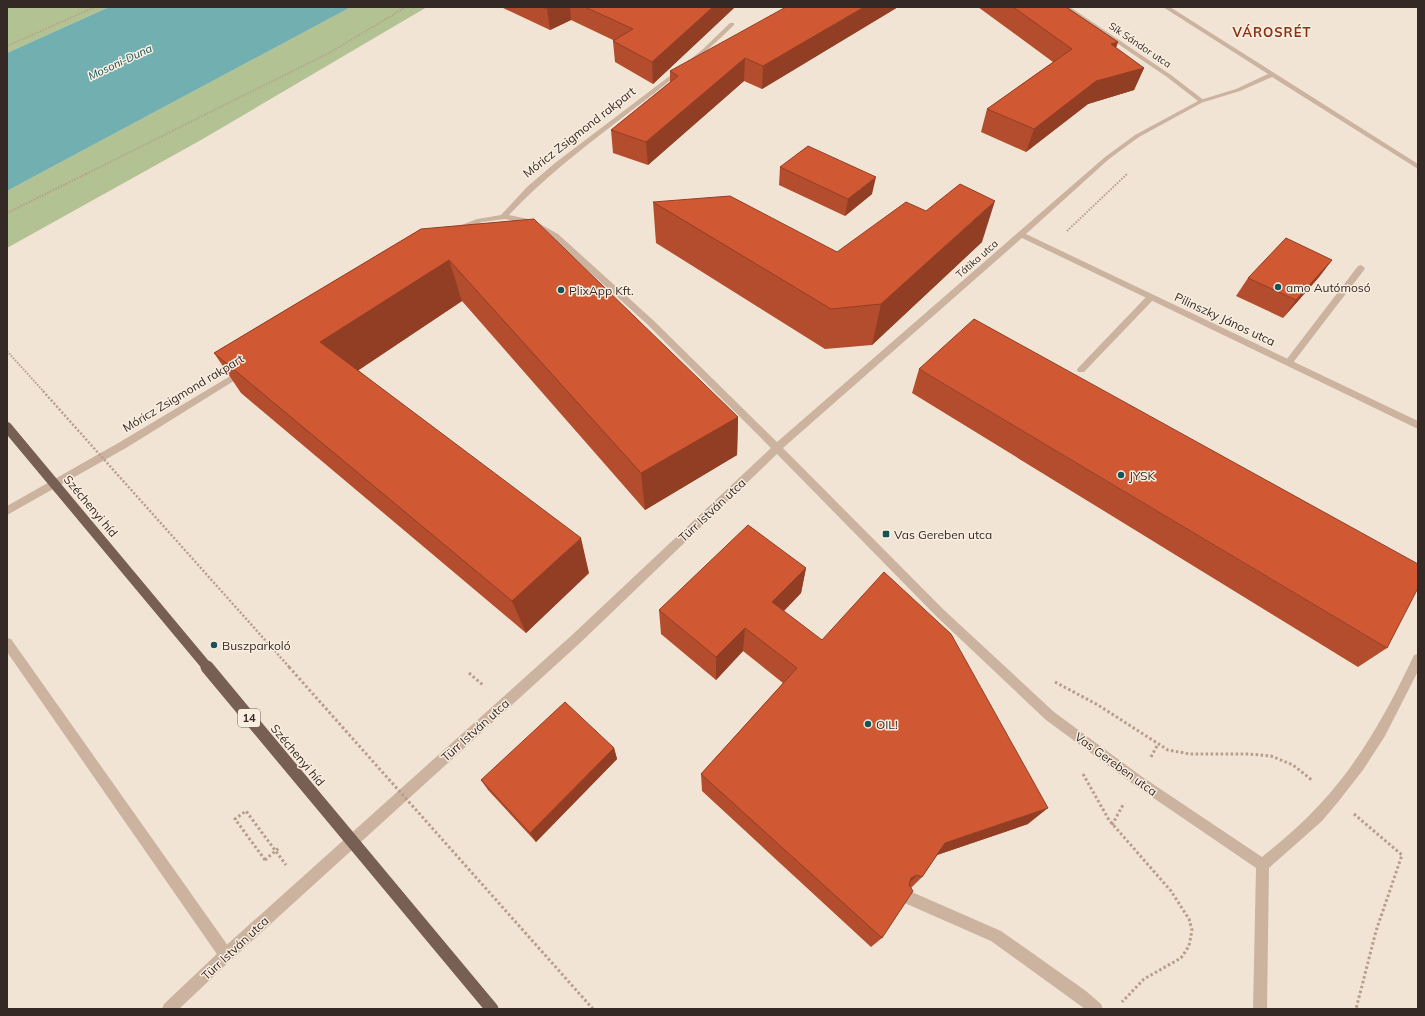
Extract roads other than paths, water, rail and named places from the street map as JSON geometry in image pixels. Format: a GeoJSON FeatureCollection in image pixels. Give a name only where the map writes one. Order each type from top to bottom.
{"type":"FeatureCollection","features":[{"type":"Feature","properties":{"kind":"main road","name":"Széchenyi híd"},"geometry":{"type":"LineString","coordinates":[[7,427],[492,1009]]}},
{"type":"Feature","properties":{"kind":"street","name":"Sík Sándor utca"},"geometry":{"type":"LineString","coordinates":[[1066,7],[1169,76],[1202,101]]}},
{"type":"Feature","properties":{"kind":"street"},"geometry":{"type":"LineString","coordinates":[[1166,7],[1418,167]]}},
{"type":"Feature","properties":{"kind":"street","name":"Móricz Zsigmond rakpart"},"geometry":{"type":"LineString","coordinates":[[504,216],[522,195],[555,165],[698,56],[732,24]]}},
{"type":"Feature","properties":{"kind":"street","name":"Tátika utca"},"geometry":{"type":"LineString","coordinates":[[777,448],[1022,235],[1107,158],[1131,141],[1169,118],[1202,101],[1238,90],[1271,75]]}},
{"type":"Feature","properties":{"kind":"street"},"geometry":{"type":"LineString","coordinates":[[445,237],[462,226],[476,221],[504,216]]}},
{"type":"Feature","properties":{"kind":"street","name":"Vas Gereben utca"},"geometry":{"type":"LineString","coordinates":[[504,216],[532,222],[546,229],[650,322],[940,613],[1050,716],[1137,780],[1263,865]]}},
{"type":"Feature","properties":{"kind":"street","name":"Pilinszky János utca"},"geometry":{"type":"LineString","coordinates":[[1022,235],[1150,298],[1289,362],[1418,425]]}},
{"type":"Feature","properties":{"kind":"street"},"geometry":{"type":"LineString","coordinates":[[1289,362],[1361,268]]}},
{"type":"Feature","properties":{"kind":"street"},"geometry":{"type":"LineString","coordinates":[[1081,370],[1150,298]]}},
{"type":"Feature","properties":{"kind":"street","name":"Móricz Zsigmond rakpart"},"geometry":{"type":"LineString","coordinates":[[7,511],[123,445],[250,367]]}},
{"type":"Feature","properties":{"kind":"street","name":"Türr István utca"},"geometry":{"type":"LineString","coordinates":[[169,1009],[226,955],[576,639],[777,448]]}},
{"type":"Feature","properties":{"kind":"street"},"geometry":{"type":"LineString","coordinates":[[7,643],[226,955]]}},
{"type":"Feature","properties":{"kind":"street"},"geometry":{"type":"LineString","coordinates":[[1260,1009],[1263,865],[1308,825],[1334,798],[1360,764],[1378,736],[1418,659]]}},
{"type":"Feature","properties":{"kind":"street"},"geometry":{"type":"LineString","coordinates":[[905,896],[996,936],[1081,996],[1096,1009]]}},
{"type":"Feature","properties":{"kind":"water","name":"Mosoni-Duna"},"geometry":{"type":"Polygon","coordinates":[[[109,7],[351,7],[7,191],[7,53],[109,7]]]}},
{"type":"Feature","properties":{"kind":"place","name":"amo Autómosó"},"geometry":{"type":"Point","coordinates":[1278,287]}},
{"type":"Feature","properties":{"kind":"place","name":"PlixApp Kft."},"geometry":{"type":"Point","coordinates":[561,290]}},
{"type":"Feature","properties":{"kind":"place","name":"JYSK"},"geometry":{"type":"Point","coordinates":[1121,475]}},
{"type":"Feature","properties":{"kind":"place","name":"Vas Gereben utca"},"geometry":{"type":"Point","coordinates":[886,534]}},
{"type":"Feature","properties":{"kind":"place","name":"Buszparkoló"},"geometry":{"type":"Point","coordinates":[214,645]}},
{"type":"Feature","properties":{"kind":"place","name":"OIL!"},"geometry":{"type":"Point","coordinates":[868,724]}},
{"type":"Feature","properties":{"kind":"district","name":"VÁROSRÉT"},"geometry":{"type":"Point","coordinates":[1272,32]}}]}
